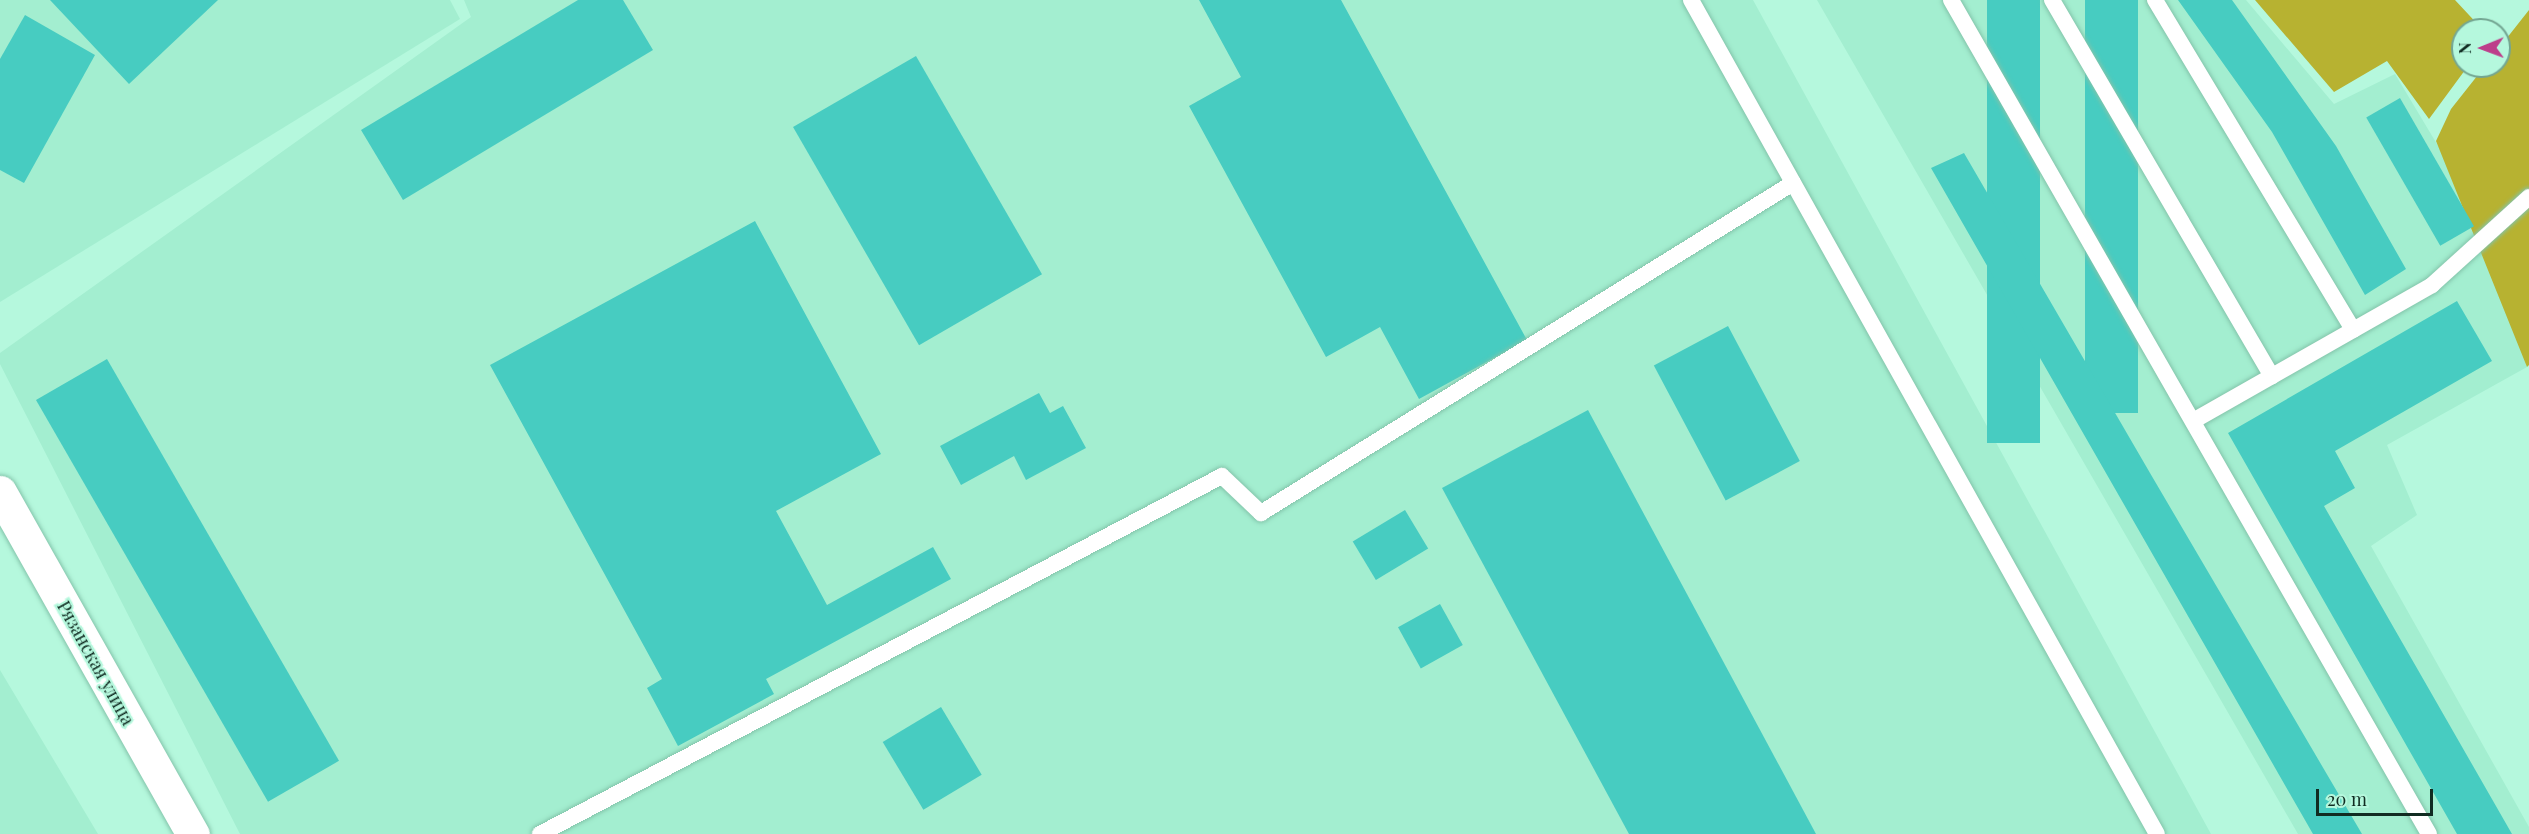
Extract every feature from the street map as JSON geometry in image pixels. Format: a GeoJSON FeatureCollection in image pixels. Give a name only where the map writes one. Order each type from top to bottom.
{"type":"FeatureCollection","features":[{"type":"Feature","properties":{"kind":"main road","name":"Рязанская улица"},"geometry":{"type":"LineString","coordinates":[[0,492],[193,834]]}},
{"type":"Feature","properties":{"kind":"lane"},"geometry":{"type":"LineString","coordinates":[[1691,0],[2157,834]]}},
{"type":"Feature","properties":{"kind":"lane"},"geometry":{"type":"LineString","coordinates":[[1951,0],[2429,834]]}},
{"type":"Feature","properties":{"kind":"lane"},"geometry":{"type":"LineString","coordinates":[[2052,0],[2272,376]]}},
{"type":"Feature","properties":{"kind":"lane"},"geometry":{"type":"LineString","coordinates":[[2155,0],[2353,330]]}},
{"type":"Feature","properties":{"kind":"lane"},"geometry":{"type":"LineString","coordinates":[[540,834],[1222,476],[1261,513],[1793,183]]}},
{"type":"Feature","properties":{"kind":"lane"},"geometry":{"type":"LineString","coordinates":[[2193,421],[2432,285],[2529,197]]}},
{"type":"Feature","properties":{"kind":"shaded area"},"geometry":{"type":"Polygon","coordinates":[[[0,0],[450,0],[460,19],[0,302],[0,0]]]}},
{"type":"Feature","properties":{"kind":"shaded area"},"geometry":{"type":"Polygon","coordinates":[[[464,0],[1753,0],[2211,834],[240,834],[0,364],[0,353],[471,17],[464,0]]]}},
{"type":"Feature","properties":{"kind":"shaded area"},"geometry":{"type":"Polygon","coordinates":[[[1817,0],[2246,0],[2334,104],[2395,74],[2492,236],[2527,367],[2387,445],[2417,515],[2371,546],[2529,827],[2529,834],[2298,834],[1817,0]]]}},
{"type":"Feature","properties":{"kind":"shaded area"},"geometry":{"type":"Polygon","coordinates":[[[2255,0],[2455,0],[2472,18],[2451,18],[2451,78],[2459,78],[2429,119],[2387,61],[2334,92],[2255,0]]]}},
{"type":"Feature","properties":{"kind":"shaded area"},"geometry":{"type":"Polygon","coordinates":[[[2529,10],[2529,365],[2527,367],[2436,141],[2451,109],[2476,78],[2511,78],[2511,33],[2529,10]]]}},
{"type":"Feature","properties":{"kind":"shaded area"},"geometry":{"type":"Polygon","coordinates":[[[0,670],[98,834],[0,834],[0,670]]]}},
{"type":"Feature","properties":{"kind":"building"},"geometry":{"type":"Polygon","coordinates":[[[50,0],[218,0],[129,84],[50,0]]]}},
{"type":"Feature","properties":{"kind":"building"},"geometry":{"type":"Polygon","coordinates":[[[578,0],[623,0],[653,50],[403,200],[361,130],[578,0]]]}},
{"type":"Feature","properties":{"kind":"building"},"geometry":{"type":"Polygon","coordinates":[[[1199,0],[1341,0],[1527,340],[1419,399],[1380,327],[1326,357],[1189,106],[1241,77],[1199,0]]]}},
{"type":"Feature","properties":{"kind":"building"},"geometry":{"type":"Polygon","coordinates":[[[1987,0],[2040,0],[2040,443],[1987,443],[1987,0]]]}},
{"type":"Feature","properties":{"kind":"building"},"geometry":{"type":"Polygon","coordinates":[[[2085,0],[2138,0],[2138,413],[2085,413],[2085,0]]]}},
{"type":"Feature","properties":{"kind":"building"},"geometry":{"type":"Polygon","coordinates":[[[2178,0],[2232,0],[2336,146],[2406,269],[2365,295],[2272,132],[2178,0]]]}},
{"type":"Feature","properties":{"kind":"building"},"geometry":{"type":"Polygon","coordinates":[[[25,15],[95,55],[24,183],[0,170],[0,59],[25,15]]]}},
{"type":"Feature","properties":{"kind":"building"},"geometry":{"type":"Polygon","coordinates":[[[916,56],[1042,274],[919,345],[793,127],[916,56]]]}},
{"type":"Feature","properties":{"kind":"building"},"geometry":{"type":"Polygon","coordinates":[[[2400,98],[2474,226],[2440,246],[2366,118],[2400,98]]]}},
{"type":"Feature","properties":{"kind":"building"},"geometry":{"type":"Polygon","coordinates":[[[1964,153],[2362,834],[2313,834],[1931,168],[1964,153]]]}},
{"type":"Feature","properties":{"kind":"building"},"geometry":{"type":"Polygon","coordinates":[[[755,221],[881,454],[776,511],[827,605],[933,547],[951,579],[766,679],[774,694],[678,746],[647,688],[662,679],[490,365],[755,221]]]}},
{"type":"Feature","properties":{"kind":"building"},"geometry":{"type":"Polygon","coordinates":[[[2457,301],[2492,361],[2335,451],[2355,488],[2324,506],[2512,834],[2457,834],[2228,433],[2457,301]]]}},
{"type":"Feature","properties":{"kind":"building"},"geometry":{"type":"Polygon","coordinates":[[[1728,326],[1800,461],[1726,501],[1654,365],[1728,326]]]}},
{"type":"Feature","properties":{"kind":"building"},"geometry":{"type":"Polygon","coordinates":[[[107,359],[339,761],[268,802],[36,400],[107,359]]]}},
{"type":"Feature","properties":{"kind":"building"},"geometry":{"type":"Polygon","coordinates":[[[1039,393],[1050,413],[1063,406],[1086,448],[1026,480],[1014,456],[961,485],[940,446],[1039,393]]]}},
{"type":"Feature","properties":{"kind":"building"},"geometry":{"type":"Polygon","coordinates":[[[1588,410],[1816,834],[1629,834],[1442,488],[1588,410]]]}},
{"type":"Feature","properties":{"kind":"building"},"geometry":{"type":"Polygon","coordinates":[[[1405,510],[1428,549],[1376,580],[1353,541],[1405,510]]]}},
{"type":"Feature","properties":{"kind":"building"},"geometry":{"type":"Polygon","coordinates":[[[1440,604],[1463,645],[1421,668],[1398,627],[1440,604]]]}},
{"type":"Feature","properties":{"kind":"building"},"geometry":{"type":"Polygon","coordinates":[[[941,707],[982,775],[923,810],[883,742],[941,707]]]}}]}
